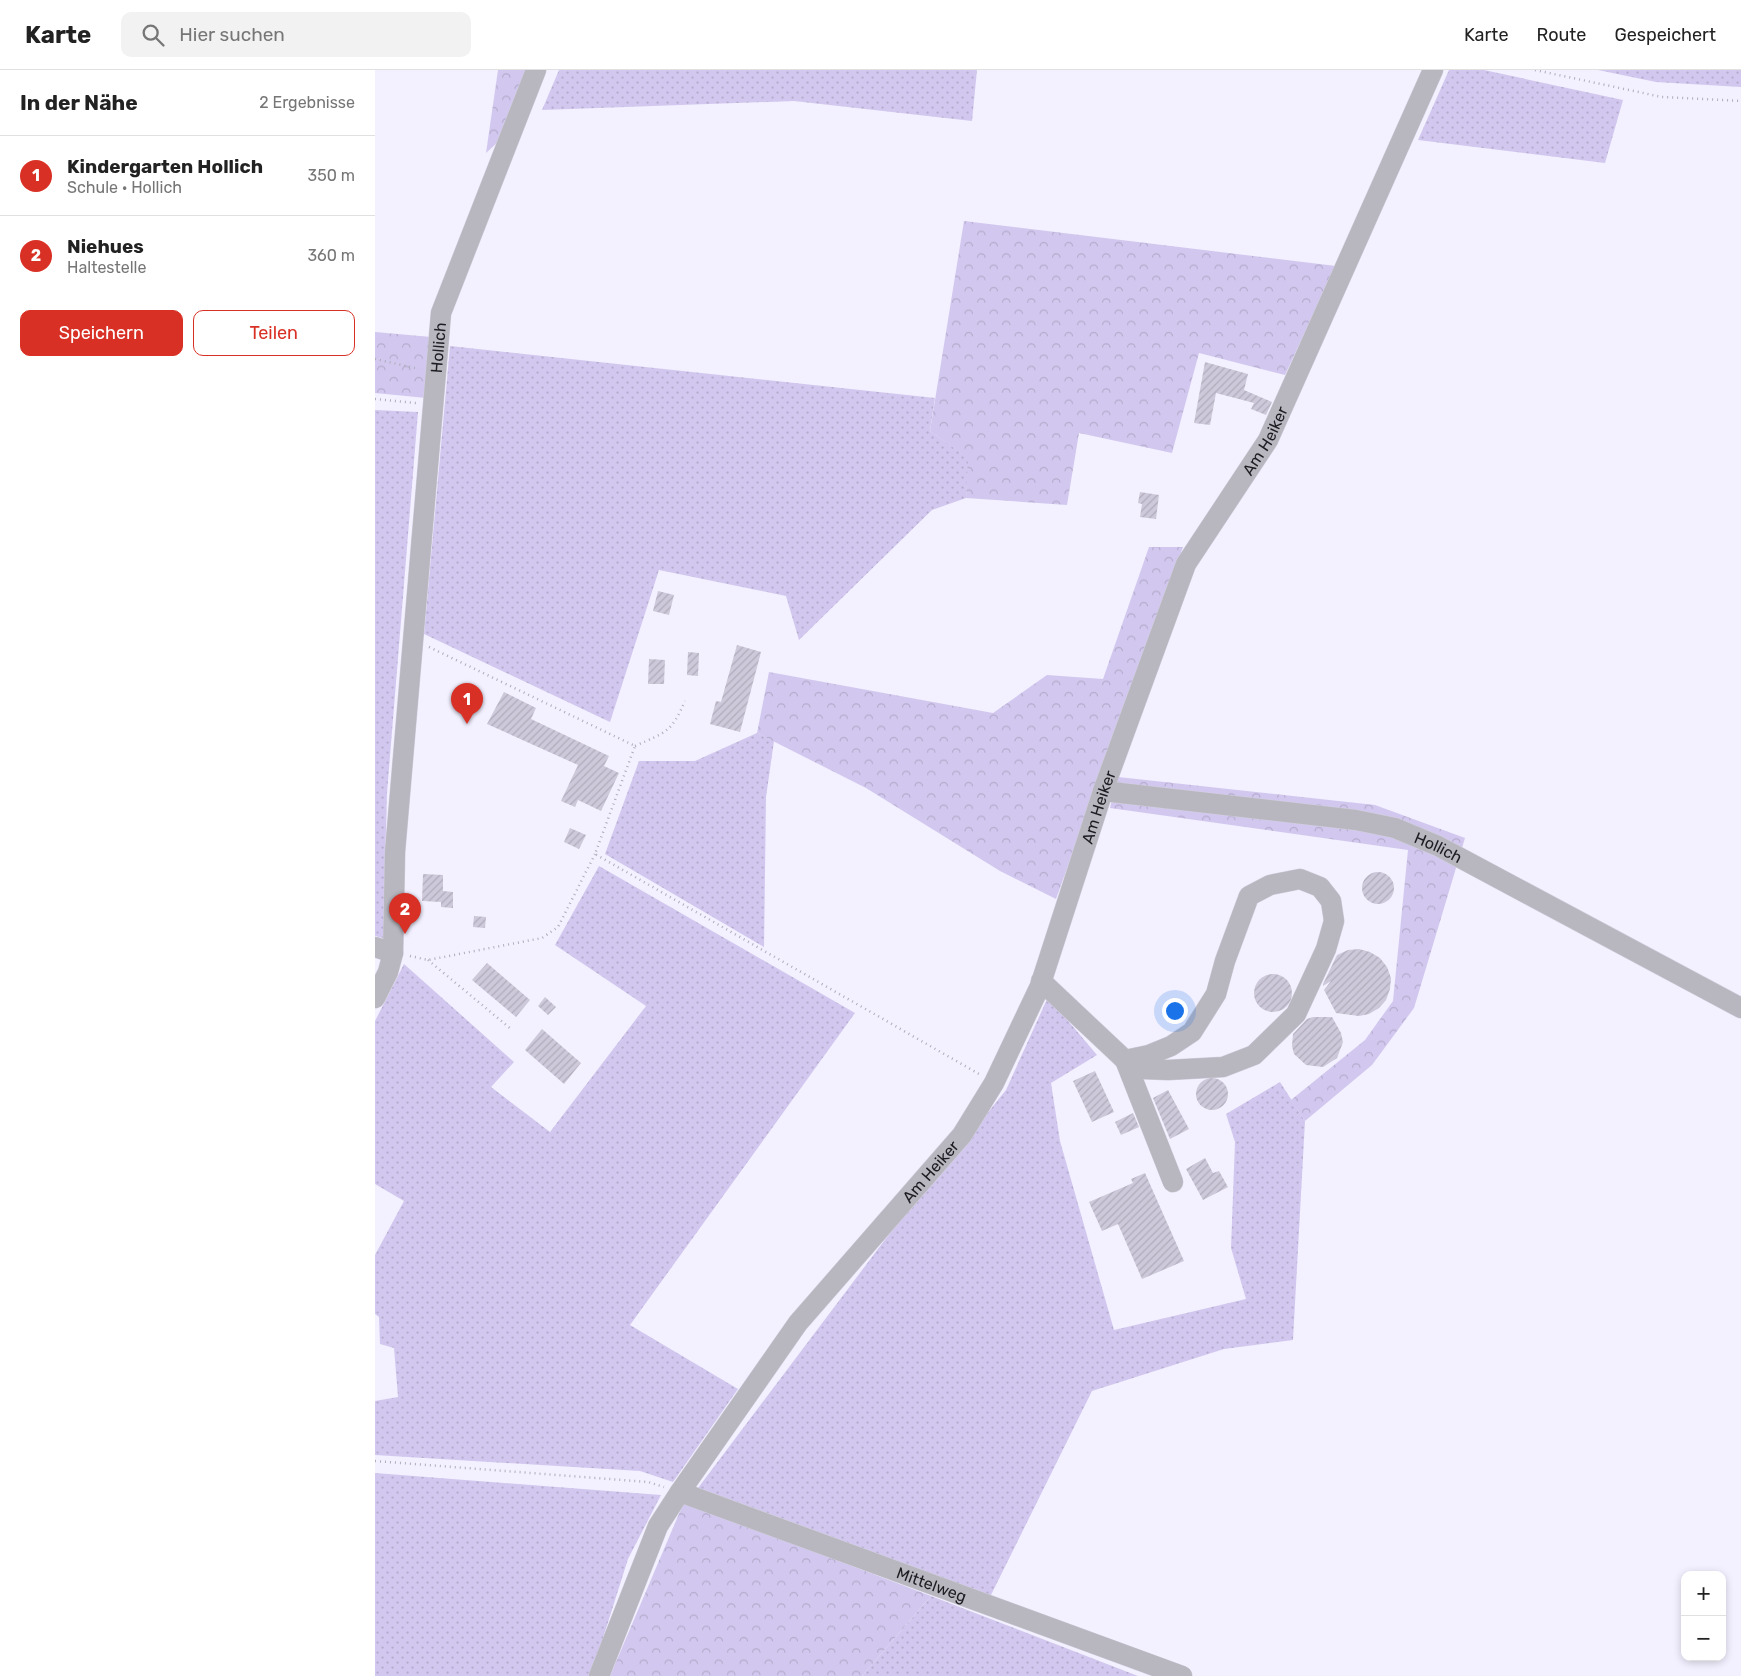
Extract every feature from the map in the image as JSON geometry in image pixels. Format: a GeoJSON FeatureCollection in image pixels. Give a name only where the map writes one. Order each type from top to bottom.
{"type":"FeatureCollection","features":[{"type":"Feature","properties":{"kind":"street","name":"Hollich"},"geometry":{"type":"LineString","coordinates":[[375,998],[388,972],[384,950],[395,852],[435,405],[441,313],[536,70]]}},
{"type":"Feature","properties":{"kind":"street","name":"Am Heiker"},"geometry":{"type":"LineString","coordinates":[[599,1676],[658,1526],[680,1492],[798,1323],[961,1135],[994,1083],[1041,981],[1103,791],[1186,564],[1268,440],[1433,70]]}},
{"type":"Feature","properties":{"kind":"street","name":"Hollich"},"geometry":{"type":"LineString","coordinates":[[1103,791],[1355,820],[1395,828],[1438,846],[1741,1008]]}},
{"type":"Feature","properties":{"kind":"street"},"geometry":{"type":"LineString","coordinates":[[1041,981],[1125,1060],[1143,1069],[1168,1070],[1223,1067],[1254,1055],[1296,1014],[1326,949],[1334,921],[1331,901],[1320,887],[1300,879],[1270,885],[1249,896],[1215,994],[1192,1032],[1171,1046],[1149,1055],[1125,1060]]}},
{"type":"Feature","properties":{"kind":"street"},"geometry":{"type":"LineString","coordinates":[[1125,1060],[1173,1182]]}},
{"type":"Feature","properties":{"kind":"street","name":"Mittelweg"},"geometry":{"type":"LineString","coordinates":[[680,1492],[1182,1676]]}},
{"type":"Feature","properties":{"kind":"path"},"geometry":{"type":"LineString","coordinates":[[1535,70],[1662,97],[1741,101]]}},
{"type":"Feature","properties":{"kind":"path"},"geometry":{"type":"LineString","coordinates":[[375,359],[437,373]]}},
{"type":"Feature","properties":{"kind":"path"},"geometry":{"type":"LineString","coordinates":[[375,398],[435,405]]}},
{"type":"Feature","properties":{"kind":"path"},"geometry":{"type":"LineString","coordinates":[[413,641],[444,653],[635,746]]}},
{"type":"Feature","properties":{"kind":"path"},"geometry":{"type":"LineString","coordinates":[[384,950],[427,960],[542,938],[558,927],[595,854],[635,746],[664,733],[675,724],[685,701]]}},
{"type":"Feature","properties":{"kind":"path"},"geometry":{"type":"LineString","coordinates":[[595,854],[994,1083]]}},
{"type":"Feature","properties":{"kind":"path"},"geometry":{"type":"LineString","coordinates":[[427,960],[511,1030]]}},
{"type":"Feature","properties":{"kind":"path"},"geometry":{"type":"LineString","coordinates":[[375,1461],[648,1482],[680,1492]]}},
{"type":"Feature","properties":{"kind":"green space"},"geometry":{"type":"Polygon","coordinates":[[[498,70],[526,70],[499,141],[486,153],[498,70]]]}},
{"type":"Feature","properties":{"kind":"green space"},"geometry":{"type":"Polygon","coordinates":[[[559,70],[977,70],[972,121],[794,101],[542,110],[559,70]]]}},
{"type":"Feature","properties":{"kind":"green space"},"geometry":{"type":"Polygon","coordinates":[[[1449,70],[1484,70],[1623,100],[1605,163],[1418,140],[1449,70]]]}},
{"type":"Feature","properties":{"kind":"green space"},"geometry":{"type":"Polygon","coordinates":[[[1598,70],[1741,70],[1741,87],[1656,82],[1598,70]]]}},
{"type":"Feature","properties":{"kind":"green space"},"geometry":{"type":"Polygon","coordinates":[[[964,221],[1336,266],[1285,375],[1199,353],[1172,453],[1079,433],[1067,505],[966,498],[968,458],[930,431],[964,221]]]}},
{"type":"Feature","properties":{"kind":"green space"},"geometry":{"type":"Polygon","coordinates":[[[375,332],[431,337],[426,398],[375,393],[375,332]]]}},
{"type":"Feature","properties":{"kind":"green space"},"geometry":{"type":"Polygon","coordinates":[[[450,346],[935,398],[930,431],[969,458],[966,498],[932,510],[799,640],[786,596],[659,570],[610,722],[424,634],[450,346]]]}},
{"type":"Feature","properties":{"kind":"green space"},"geometry":{"type":"Polygon","coordinates":[[[375,410],[418,412],[387,793],[383,938],[375,936],[375,410]]]}},
{"type":"Feature","properties":{"kind":"green space"},"geometry":{"type":"Polygon","coordinates":[[[1149,547],[1183,547],[1056,899],[1000,871],[866,788],[757,733],[769,672],[993,713],[1047,675],[1103,679],[1149,547]]]}},
{"type":"Feature","properties":{"kind":"green space"},"geometry":{"type":"Polygon","coordinates":[[[757,733],[774,741],[766,797],[764,947],[605,854],[639,761],[695,761],[757,733]]]}},
{"type":"Feature","properties":{"kind":"green space"},"geometry":{"type":"Polygon","coordinates":[[[1118,777],[1375,805],[1465,838],[1414,1008],[1372,1065],[1305,1121],[1291,1100],[1365,1040],[1393,1001],[1408,850],[1110,808],[1118,777]]]}},
{"type":"Feature","properties":{"kind":"green space"},"geometry":{"type":"Polygon","coordinates":[[[599,866],[855,1013],[630,1325],[738,1389],[673,1482],[640,1471],[375,1455],[375,1401],[398,1397],[394,1348],[380,1344],[379,1317],[375,1314],[375,1255],[404,1201],[375,1184],[375,1021],[404,964],[514,1062],[491,1087],[550,1132],[646,1006],[555,945],[599,866]]]}},
{"type":"Feature","properties":{"kind":"green space"},"geometry":{"type":"Polygon","coordinates":[[[1048,997],[1097,1055],[1051,1083],[1060,1141],[1114,1330],[1246,1299],[1231,1248],[1235,1142],[1226,1114],[1280,1082],[1305,1121],[1293,1340],[1224,1349],[1092,1391],[990,1597],[698,1488],[887,1237],[1006,1090],[1048,997]]]}},
{"type":"Feature","properties":{"kind":"green space"},"geometry":{"type":"Polygon","coordinates":[[[375,1473],[661,1495],[628,1559],[591,1676],[375,1676],[375,1473]]]}},
{"type":"Feature","properties":{"kind":"green space"},"geometry":{"type":"Polygon","coordinates":[[[684,1502],[931,1596],[862,1676],[610,1676],[684,1502]]]}},
{"type":"Feature","properties":{"kind":"green space"},"geometry":{"type":"Polygon","coordinates":[[[931,1596],[1138,1676],[862,1676],[931,1596]]]}},
{"type":"Feature","properties":{"kind":"building"},"geometry":{"type":"Polygon","coordinates":[[[1205,362],[1248,374],[1244,390],[1272,402],[1266,415],[1251,409],[1254,403],[1216,393],[1210,425],[1194,423],[1205,362]]]}},
{"type":"Feature","properties":{"kind":"building"},"geometry":{"type":"Polygon","coordinates":[[[1140,492],[1159,495],[1156,519],[1140,517],[1142,504],[1138,503],[1140,492]]]}},
{"type":"Feature","properties":{"kind":"building"},"geometry":{"type":"Polygon","coordinates":[[[658,591],[674,595],[669,615],[653,611],[658,591]]]}},
{"type":"Feature","properties":{"kind":"building"},"geometry":{"type":"Polygon","coordinates":[[[737,645],[761,652],[740,732],[710,724],[716,701],[721,702],[737,645]]]}},
{"type":"Feature","properties":{"kind":"building"},"geometry":{"type":"Polygon","coordinates":[[[688,652],[699,653],[698,676],[687,675],[688,652]]]}},
{"type":"Feature","properties":{"kind":"building"},"geometry":{"type":"Polygon","coordinates":[[[649,659],[665,660],[664,684],[648,684],[649,659]]]}},
{"type":"Feature","properties":{"kind":"building"},"geometry":{"type":"Polygon","coordinates":[[[504,692],[536,708],[531,719],[609,756],[604,766],[619,773],[601,811],[578,800],[575,807],[561,801],[578,765],[487,724],[504,692]]]}},
{"type":"Feature","properties":{"kind":"building"},"geometry":{"type":"Polygon","coordinates":[[[570,828],[586,835],[579,849],[564,842],[570,828]]]}},
{"type":"Feature","properties":{"kind":"building"},"geometry":{"type":"Polygon","coordinates":[[[1378,872],[1389,877],[1394,888],[1389,899],[1378,904],[1367,899],[1362,888],[1367,877],[1378,872]]]}},
{"type":"Feature","properties":{"kind":"building"},"geometry":{"type":"Polygon","coordinates":[[[423,874],[443,875],[443,891],[453,892],[453,908],[441,907],[441,902],[422,901],[423,874]]]}},
{"type":"Feature","properties":{"kind":"building"},"geometry":{"type":"Polygon","coordinates":[[[474,916],[486,917],[485,928],[473,927],[474,916]]]}},
{"type":"Feature","properties":{"kind":"building"},"geometry":{"type":"Polygon","coordinates":[[[1359,949],[1370,952],[1380,958],[1387,967],[1391,978],[1390,989],[1386,1000],[1379,1008],[1369,1014],[1359,1016],[1336,1013],[1324,990],[1331,981],[1323,986],[1323,984],[1337,955],[1348,950],[1359,949]]]}},
{"type":"Feature","properties":{"kind":"building"},"geometry":{"type":"Polygon","coordinates":[[[487,963],[530,1000],[516,1017],[472,980],[487,963]]]}},
{"type":"Feature","properties":{"kind":"building"},"geometry":{"type":"Polygon","coordinates":[[[1273,974],[1286,980],[1292,993],[1286,1006],[1273,1012],[1260,1006],[1254,993],[1260,980],[1273,974]]]}},
{"type":"Feature","properties":{"kind":"building"},"geometry":{"type":"Polygon","coordinates":[[[545,997],[556,1007],[548,1015],[538,1006],[545,997]]]}},
{"type":"Feature","properties":{"kind":"building"},"geometry":{"type":"Polygon","coordinates":[[[1313,1017],[1332,1017],[1341,1033],[1343,1042],[1337,1058],[1323,1067],[1306,1065],[1294,1054],[1292,1046],[1293,1034],[1307,1019],[1313,1017]]]}},
{"type":"Feature","properties":{"kind":"building"},"geometry":{"type":"Polygon","coordinates":[[[542,1029],[581,1063],[564,1084],[525,1050],[542,1029]]]}},
{"type":"Feature","properties":{"kind":"building"},"geometry":{"type":"Polygon","coordinates":[[[1095,1071],[1114,1112],[1092,1122],[1073,1081],[1095,1071]]]}},
{"type":"Feature","properties":{"kind":"building"},"geometry":{"type":"Polygon","coordinates":[[[1212,1078],[1218,1079],[1223,1083],[1227,1088],[1227,1100],[1223,1105],[1218,1109],[1212,1110],[1206,1109],[1201,1105],[1197,1100],[1196,1094],[1197,1088],[1201,1083],[1206,1079],[1212,1078]]]}},
{"type":"Feature","properties":{"kind":"building"},"geometry":{"type":"Polygon","coordinates":[[[1168,1090],[1189,1129],[1170,1139],[1153,1098],[1168,1090]]]}},
{"type":"Feature","properties":{"kind":"building"},"geometry":{"type":"Polygon","coordinates":[[[1133,1113],[1139,1127],[1121,1135],[1115,1122],[1133,1113]]]}},
{"type":"Feature","properties":{"kind":"building"},"geometry":{"type":"Polygon","coordinates":[[[1205,1158],[1213,1173],[1219,1171],[1228,1187],[1203,1200],[1186,1169],[1205,1158]]]}},
{"type":"Feature","properties":{"kind":"building"},"geometry":{"type":"Polygon","coordinates":[[[1145,1173],[1184,1261],[1142,1279],[1118,1224],[1102,1231],[1089,1202],[1133,1183],[1131,1179],[1145,1173]]]}},
{"type":"Feature","properties":{"kind":"place","name":"Kindergarten Hollich"},"geometry":{"type":"Point","coordinates":[467,724]}},
{"type":"Feature","properties":{"kind":"place","name":"Niehues"},"geometry":{"type":"Point","coordinates":[405,934]}}]}
